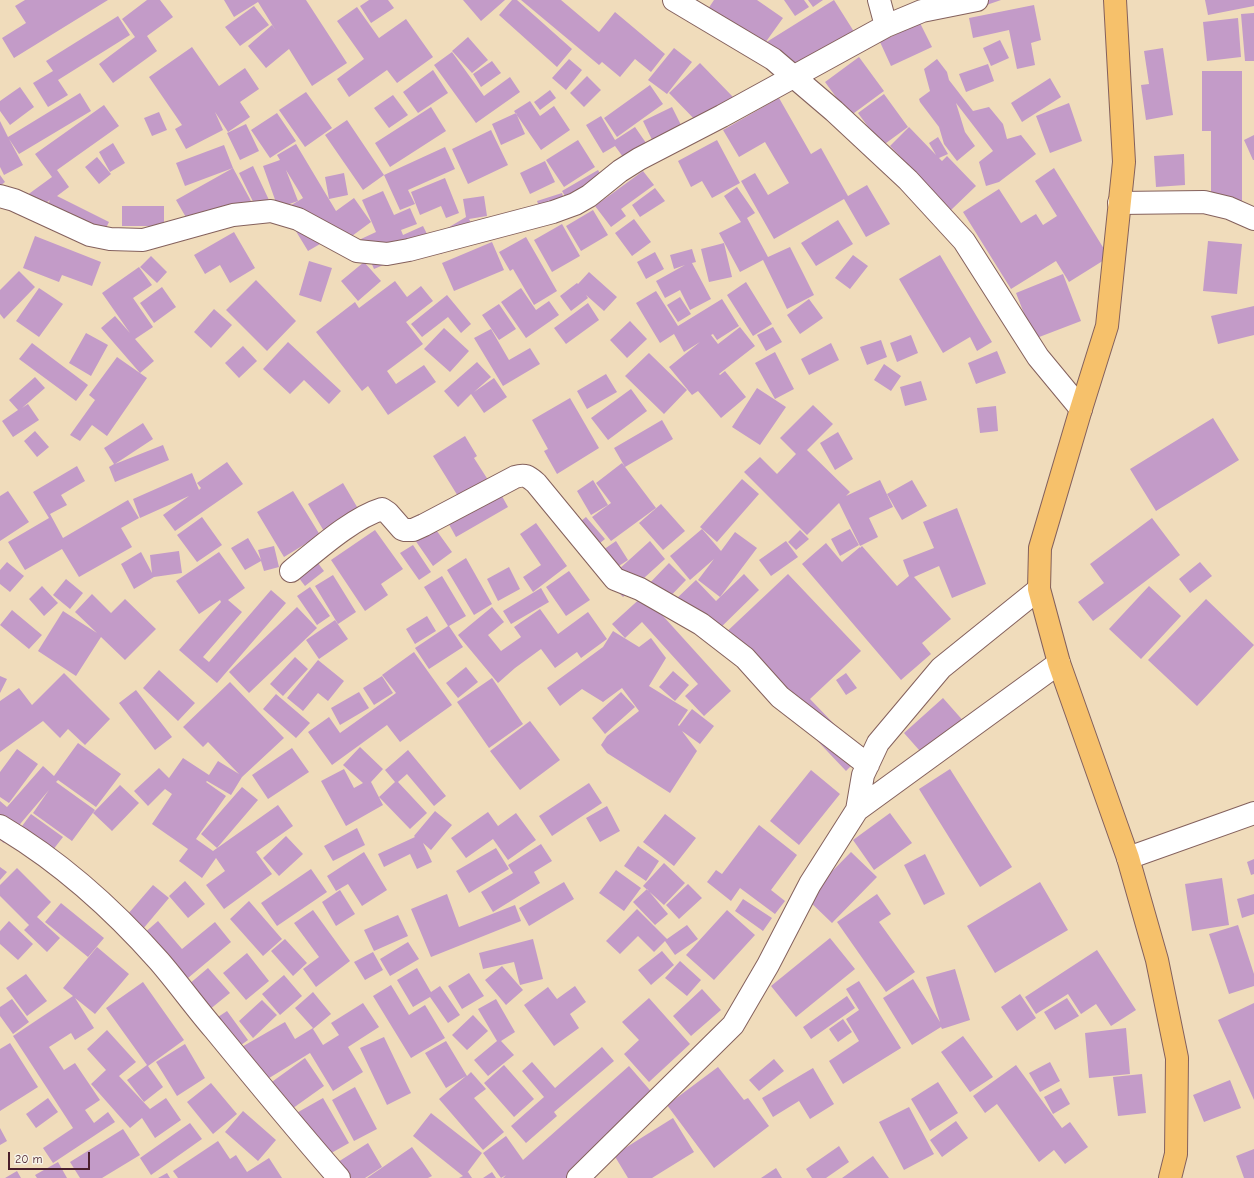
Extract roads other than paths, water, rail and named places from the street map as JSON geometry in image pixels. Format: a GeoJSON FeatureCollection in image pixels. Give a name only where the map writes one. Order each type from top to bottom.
{"type":"FeatureCollection","features":[{"type":"Feature","properties":{"kind":"main road"},"geometry":{"type":"LineString","coordinates":[[1115,0],[1124,162],[1107,326],[1040,548],[1039,589],[1059,663],[1128,858],[1157,960],[1177,1058],[1176,1154],[1170,1178]]}},
{"type":"Feature","properties":{"kind":"street"},"geometry":{"type":"LineString","coordinates":[[674,0],[773,59],[834,111],[908,180],[964,241],[1038,357],[1081,409]]}},
{"type":"Feature","properties":{"kind":"street"},"geometry":{"type":"LineString","coordinates":[[879,0],[886,26]]}},
{"type":"Feature","properties":{"kind":"street"},"geometry":{"type":"LineString","coordinates":[[0,196],[14,200],[90,235],[110,239],[143,240],[233,215],[271,211],[298,219],[357,251],[387,254],[454,239],[553,212],[575,204],[589,196],[620,171],[639,159],[794,77],[886,26],[922,11],[977,0]]}},
{"type":"Feature","properties":{"kind":"street"},"geometry":{"type":"LineString","coordinates":[[1120,203],[1204,202],[1229,208],[1254,219]]}},
{"type":"Feature","properties":{"kind":"street"},"geometry":{"type":"LineString","coordinates":[[291,571],[349,526],[376,511],[382,509],[392,517],[402,529],[409,531],[424,525],[523,474],[528,476],[536,483],[615,579],[640,589],[702,624],[745,658],[780,697],[868,765]]}},
{"type":"Feature","properties":{"kind":"street"},"geometry":{"type":"LineString","coordinates":[[857,810],[863,775],[878,743],[941,668],[1039,589]]}},
{"type":"Feature","properties":{"kind":"street"},"geometry":{"type":"LineString","coordinates":[[578,1178],[733,1025],[768,965],[810,884],[857,810],[1059,663]]}},
{"type":"Feature","properties":{"kind":"street"},"geometry":{"type":"LineString","coordinates":[[1128,858],[1254,813]]}},
{"type":"Feature","properties":{"kind":"street"},"geometry":{"type":"LineString","coordinates":[[0,826],[66,870],[120,919],[160,961],[213,1029],[339,1178]]}}]}
